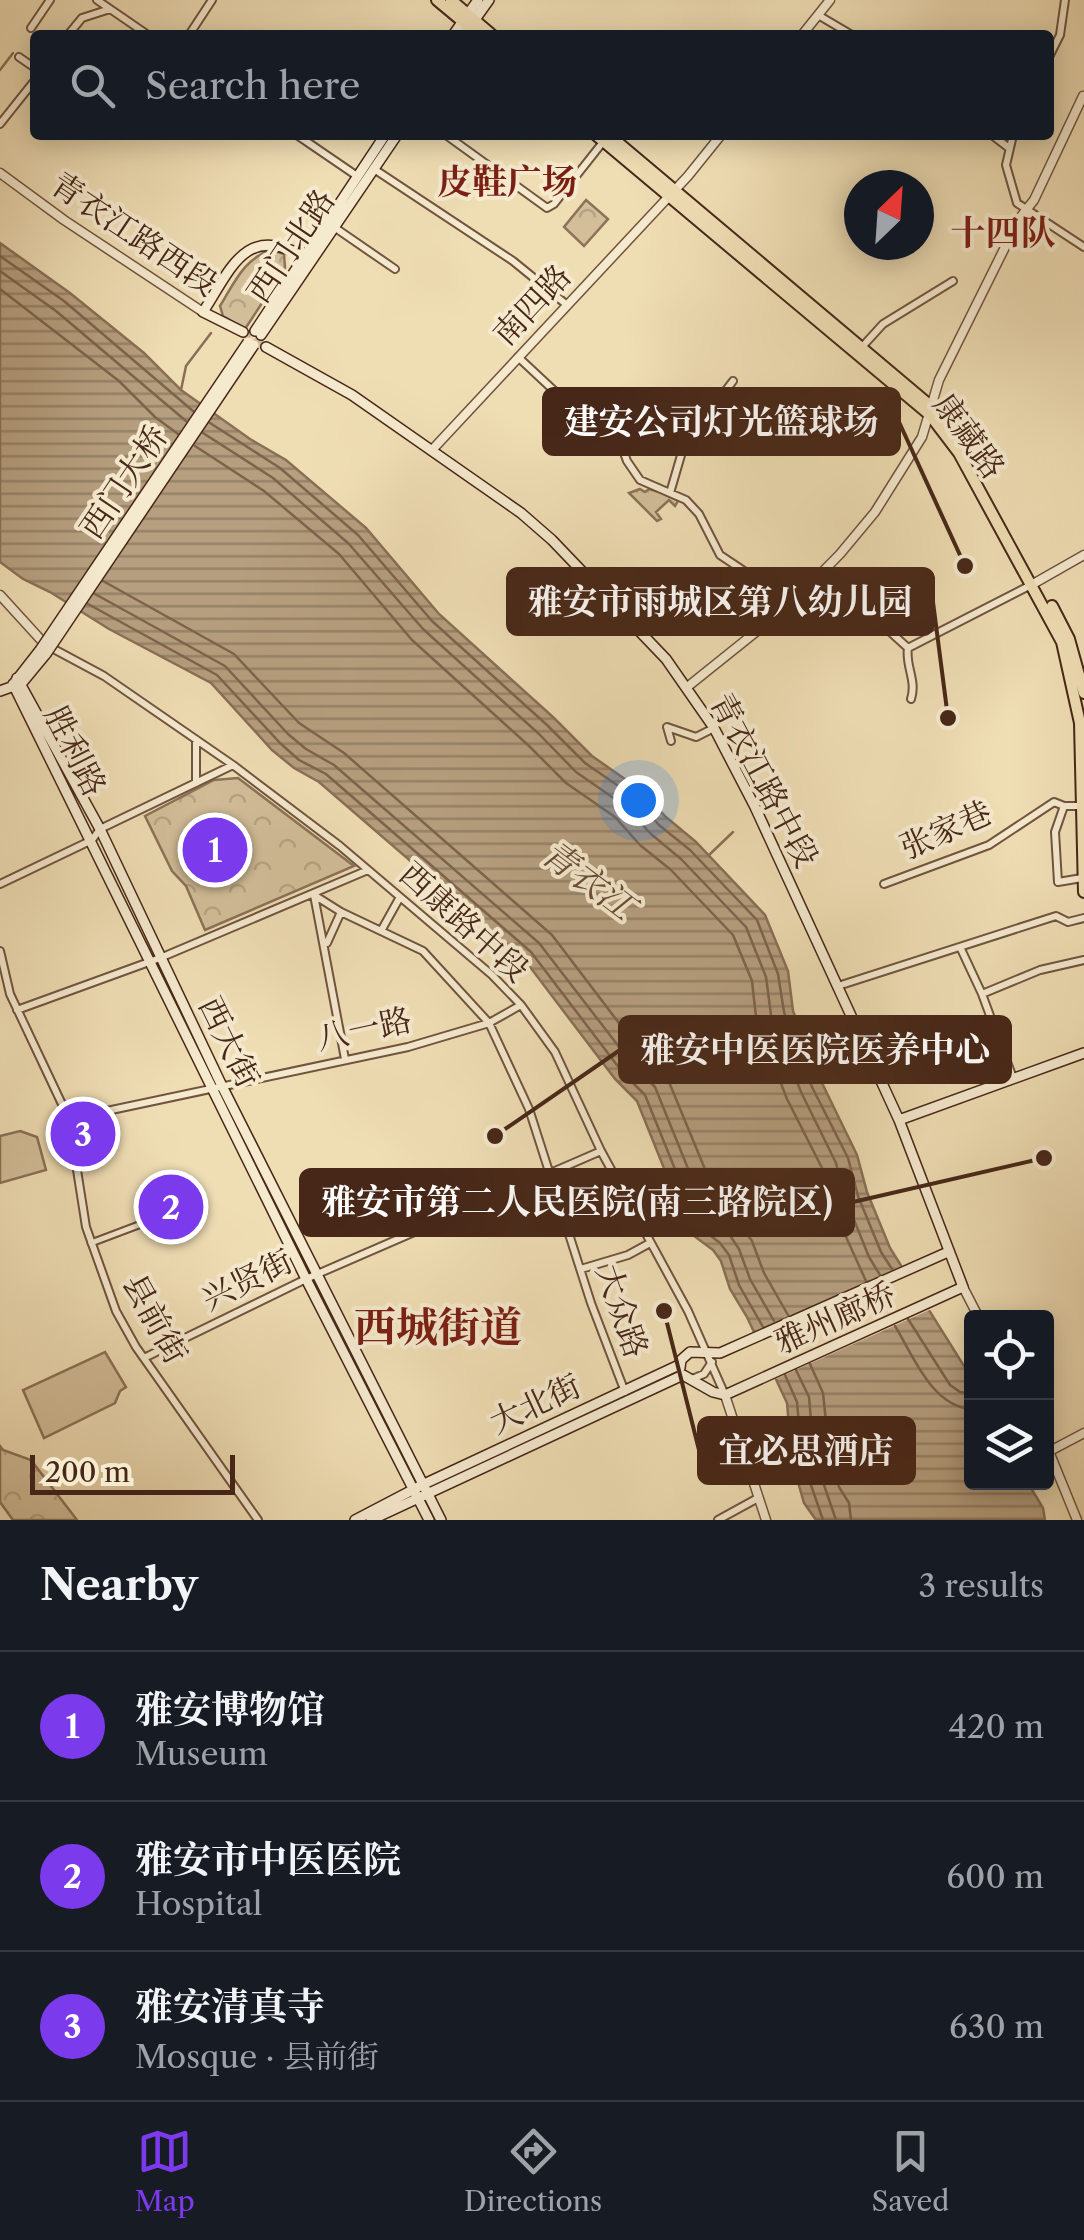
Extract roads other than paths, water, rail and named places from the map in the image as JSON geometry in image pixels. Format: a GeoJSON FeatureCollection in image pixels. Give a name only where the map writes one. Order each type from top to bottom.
{"type":"FeatureCollection","features":[{"type":"Feature","properties":{"kind":"main road"},"geometry":{"type":"LineString","coordinates":[[438,0],[470,26]]}},
{"type":"Feature","properties":{"kind":"main road"},"geometry":{"type":"LineString","coordinates":[[452,0],[470,26]]}},
{"type":"Feature","properties":{"kind":"main road"},"geometry":{"type":"LineString","coordinates":[[470,26],[478,0]]}},
{"type":"Feature","properties":{"kind":"main road"},"geometry":{"type":"LineString","coordinates":[[470,26],[489,0]]}},
{"type":"Feature","properties":{"kind":"main road","name":"西门北路"},"geometry":{"type":"LineString","coordinates":[[382,140],[303,256],[258,333],[394,140]]}},
{"type":"Feature","properties":{"kind":"main road","name":"康藏路"},"geometry":{"type":"LineString","coordinates":[[607,140],[932,411],[1069,639],[1084,693]]}},
{"type":"Feature","properties":{"kind":"main road","name":"康藏路"},"geometry":{"type":"LineString","coordinates":[[672,192],[932,411]]}},
{"type":"Feature","properties":{"kind":"main road"},"geometry":{"type":"LineString","coordinates":[[204,312],[248,250],[272,243],[303,256]]}},
{"type":"Feature","properties":{"kind":"main road","name":"青衣江路西段"},"geometry":{"type":"LineString","coordinates":[[204,312],[248,340]]}},
{"type":"Feature","properties":{"kind":"main road","name":"西门大桥"},"geometry":{"type":"LineString","coordinates":[[17,682],[45,648],[248,340]]}},
{"type":"Feature","properties":{"kind":"main road","name":"青衣江路中段"},"geometry":{"type":"LineString","coordinates":[[266,347],[352,395],[522,513],[656,648],[686,688],[740,776],[899,1120],[942,1254],[958,1289]]}},
{"type":"Feature","properties":{"kind":"main road","name":"康藏路"},"geometry":{"type":"LineString","coordinates":[[1035,582],[1062,642],[1076,690],[1084,892]]}},
{"type":"Feature","properties":{"kind":"main road"},"geometry":{"type":"LineString","coordinates":[[0,691],[17,682]]}},
{"type":"Feature","properties":{"kind":"main road","name":"胜利路"},"geometry":{"type":"LineString","coordinates":[[17,682],[100,829]]}},
{"type":"Feature","properties":{"kind":"main road","name":"胜利路"},"geometry":{"type":"LineString","coordinates":[[17,682],[92,840]]}},
{"type":"Feature","properties":{"kind":"main road","name":"西大街"},"geometry":{"type":"LineString","coordinates":[[100,829],[155,959]]}},
{"type":"Feature","properties":{"kind":"main road","name":"西大街"},"geometry":{"type":"LineString","coordinates":[[92,840],[155,959],[306,1278],[419,1491]]}},
{"type":"Feature","properties":{"kind":"main road"},"geometry":{"type":"LineString","coordinates":[[899,1120],[1084,1053]]}},
{"type":"Feature","properties":{"kind":"main road","name":"西大街"},"geometry":{"type":"LineString","coordinates":[[218,1088],[318,1274],[419,1491]]}},
{"type":"Feature","properties":{"kind":"main road","name":"雅州廊桥"},"geometry":{"type":"LineString","coordinates":[[709,1358],[942,1254]]}},
{"type":"Feature","properties":{"kind":"main road","name":"雅州廊桥"},"geometry":{"type":"LineString","coordinates":[[725,1395],[958,1289]]}},
{"type":"Feature","properties":{"kind":"main road","name":"大北街"},"geometry":{"type":"LineString","coordinates":[[419,1491],[626,1394],[685,1373],[690,1352],[709,1358]]}},
{"type":"Feature","properties":{"kind":"main road"},"geometry":{"type":"LineString","coordinates":[[685,1373],[712,1392],[725,1395]]}},
{"type":"Feature","properties":{"kind":"main road"},"geometry":{"type":"LineString","coordinates":[[355,1520],[419,1491]]}},
{"type":"Feature","properties":{"kind":"main road"},"geometry":{"type":"LineString","coordinates":[[371,1520],[419,1491]]}},
{"type":"Feature","properties":{"kind":"main road"},"geometry":{"type":"LineString","coordinates":[[419,1491],[429,1520]]}},
{"type":"Feature","properties":{"kind":"main road"},"geometry":{"type":"LineString","coordinates":[[419,1491],[441,1520]]}},
{"type":"Feature","properties":{"kind":"street"},"geometry":{"type":"LineString","coordinates":[[30,28],[50,0]]}},
{"type":"Feature","properties":{"kind":"street"},"geometry":{"type":"LineString","coordinates":[[97,0],[141,30]]}},
{"type":"Feature","properties":{"kind":"street"},"geometry":{"type":"LineString","coordinates":[[192,30],[212,0]]}},
{"type":"Feature","properties":{"kind":"street"},"geometry":{"type":"LineString","coordinates":[[806,30],[830,0]]}},
{"type":"Feature","properties":{"kind":"street"},"geometry":{"type":"LineString","coordinates":[[1054,47],[1060,35],[1065,0]]}},
{"type":"Feature","properties":{"kind":"street"},"geometry":{"type":"LineString","coordinates":[[72,30],[82,18],[110,9]]}},
{"type":"Feature","properties":{"kind":"street"},"geometry":{"type":"LineString","coordinates":[[818,15],[844,30]]}},
{"type":"Feature","properties":{"kind":"street"},"geometry":{"type":"LineString","coordinates":[[19,57],[30,65]]}},
{"type":"Feature","properties":{"kind":"street"},"geometry":{"type":"LineString","coordinates":[[0,124],[30,86]]}},
{"type":"Feature","properties":{"kind":"street"},"geometry":{"type":"LineString","coordinates":[[686,688],[792,603],[875,512],[922,437],[944,370],[1034,200],[1083,96]]}},
{"type":"Feature","properties":{"kind":"street"},"geometry":{"type":"LineString","coordinates":[[304,140],[357,176]]}},
{"type":"Feature","properties":{"kind":"street"},"geometry":{"type":"LineString","coordinates":[[453,140],[546,209],[554,204],[601,140]]}},
{"type":"Feature","properties":{"kind":"street","name":"南四路"},"geometry":{"type":"LineString","coordinates":[[432,450],[718,140]]}},
{"type":"Feature","properties":{"kind":"street"},"geometry":{"type":"LineString","coordinates":[[999,140],[1009,148]]}},
{"type":"Feature","properties":{"kind":"street"},"geometry":{"type":"LineString","coordinates":[[1011,140],[1006,166],[1017,203],[1084,247]]}},
{"type":"Feature","properties":{"kind":"street"},"geometry":{"type":"LineString","coordinates":[[374,169],[513,261],[567,305]]}},
{"type":"Feature","properties":{"kind":"street","name":"青衣江路西段"},"geometry":{"type":"LineString","coordinates":[[0,173],[204,312]]}},
{"type":"Feature","properties":{"kind":"street"},"geometry":{"type":"LineString","coordinates":[[334,226],[394,269]]}},
{"type":"Feature","properties":{"kind":"street"},"geometry":{"type":"LineString","coordinates":[[861,348],[883,324],[953,281]]}},
{"type":"Feature","properties":{"kind":"street"},"geometry":{"type":"LineString","coordinates":[[518,357],[562,399],[573,422],[615,428],[627,460],[640,480],[686,500],[699,514],[720,555],[792,603],[864,608],[908,648]]}},
{"type":"Feature","properties":{"kind":"street"},"geometry":{"type":"LineString","coordinates":[[670,493],[684,445],[733,380]]}},
{"type":"Feature","properties":{"kind":"street"},"geometry":{"type":"LineString","coordinates":[[908,648],[1084,555]]}},
{"type":"Feature","properties":{"kind":"street"},"geometry":{"type":"LineString","coordinates":[[0,595],[45,648]]}},
{"type":"Feature","properties":{"kind":"street","name":"西康路中段"},"geometry":{"type":"LineString","coordinates":[[45,648],[133,696],[233,764],[368,870],[492,974],[521,1005],[555,1052],[601,1151],[709,1358],[766,1520]]}},
{"type":"Feature","properties":{"kind":"street"},"geometry":{"type":"LineString","coordinates":[[908,648],[906,657],[915,686],[911,699]]}},
{"type":"Feature","properties":{"kind":"street"},"geometry":{"type":"LineString","coordinates":[[671,741],[668,727],[696,737],[714,728]]}},
{"type":"Feature","properties":{"kind":"street"},"geometry":{"type":"LineString","coordinates":[[196,742],[196,783]]}},
{"type":"Feature","properties":{"kind":"street"},"geometry":{"type":"LineString","coordinates":[[0,884],[92,840],[100,829],[233,764]]}},
{"type":"Feature","properties":{"kind":"street","name":"张家巷"},"geometry":{"type":"LineString","coordinates":[[884,884],[989,846],[1054,802],[1081,806]]}},
{"type":"Feature","properties":{"kind":"street"},"geometry":{"type":"LineString","coordinates":[[1064,806],[1055,832],[1058,882],[1082,878]]}},
{"type":"Feature","properties":{"kind":"street"},"geometry":{"type":"LineString","coordinates":[[18,1010],[155,959],[368,870]]}},
{"type":"Feature","properties":{"kind":"street"},"geometry":{"type":"LineString","coordinates":[[314,895],[345,1058]]}},
{"type":"Feature","properties":{"kind":"street","name":"大众路"},"geometry":{"type":"LineString","coordinates":[[314,895],[423,951],[489,1023],[529,1109],[626,1394]]}},
{"type":"Feature","properties":{"kind":"street"},"geometry":{"type":"LineString","coordinates":[[381,932],[400,897]]}},
{"type":"Feature","properties":{"kind":"street"},"geometry":{"type":"LineString","coordinates":[[326,946],[341,912]]}},
{"type":"Feature","properties":{"kind":"street"},"geometry":{"type":"LineString","coordinates":[[838,986],[1056,916],[1068,922],[1084,918]]}},
{"type":"Feature","properties":{"kind":"street"},"geometry":{"type":"LineString","coordinates":[[961,949],[1013,1078]]}},
{"type":"Feature","properties":{"kind":"street","name":"县前街"},"geometry":{"type":"LineString","coordinates":[[0,950],[10,994],[69,1118],[92,1243],[116,1310],[144,1358],[258,1520]]}},
{"type":"Feature","properties":{"kind":"street"},"geometry":{"type":"LineString","coordinates":[[982,994],[1040,970],[1084,960]]}},
{"type":"Feature","properties":{"kind":"street","name":"八一路"},"geometry":{"type":"LineString","coordinates":[[69,1118],[408,1047],[489,1023],[521,1005]]}},
{"type":"Feature","properties":{"kind":"street","name":"兴贤街"},"geometry":{"type":"LineString","coordinates":[[144,1358],[306,1278],[601,1151]]}},
{"type":"Feature","properties":{"kind":"street"},"geometry":{"type":"LineString","coordinates":[[92,1243],[144,1223]]}},
{"type":"Feature","properties":{"kind":"street"},"geometry":{"type":"LineString","coordinates":[[581,1269],[650,1243]]}},
{"type":"Feature","properties":{"kind":"street"},"geometry":{"type":"LineString","coordinates":[[958,1289],[973,1310]]}},
{"type":"Feature","properties":{"kind":"street"},"geometry":{"type":"LineString","coordinates":[[685,1373],[704,1374],[709,1358]]}},
{"type":"Feature","properties":{"kind":"street"},"geometry":{"type":"LineString","coordinates":[[1054,1445],[1084,1434]]}},
{"type":"Feature","properties":{"kind":"street"},"geometry":{"type":"LineString","coordinates":[[1054,1462],[1078,1520]]}},
{"type":"Feature","properties":{"kind":"street"},"geometry":{"type":"LineString","coordinates":[[718,1520],[758,1498]]}},
{"type":"Feature","properties":{"kind":"water","name":"青衣江"},"geometry":{"type":"Polygon","coordinates":[[[0,243],[144,353],[181,390],[286,460],[366,528],[439,614],[592,756],[639,789],[765,915],[788,971],[793,1011],[857,1155],[890,1248],[964,1366],[964,1490],[1032,1490],[1045,1520],[816,1520],[804,1503],[792,1461],[787,1403],[730,1289],[721,1261],[690,1233],[637,1101],[615,1079],[524,959],[319,782],[272,750],[211,683],[109,629],[0,562],[0,243]]]}},
{"type":"Feature","properties":{"kind":"waterway"},"geometry":{"type":"LineString","coordinates":[[0,70],[13,53]]}},
{"type":"Feature","properties":{"kind":"waterway"},"geometry":{"type":"LineString","coordinates":[[181,390],[186,366],[211,333]]}},
{"type":"Feature","properties":{"kind":"waterway"},"geometry":{"type":"LineString","coordinates":[[709,855],[733,832]]}},
{"type":"Feature","properties":{"kind":"tunnel"},"geometry":{"type":"LineString","coordinates":[[243,332],[266,347]]}},
{"type":"Feature","properties":{"kind":"place","name":"建安公司灯光篮球场"},"geometry":{"type":"Point","coordinates":[965,566]}},
{"type":"Feature","properties":{"kind":"place","name":"雅安市雨城区第八幼儿园"},"geometry":{"type":"Point","coordinates":[948,718]}},
{"type":"Feature","properties":{"kind":"place","name":"雅安博物馆"},"geometry":{"type":"Point","coordinates":[215,850]}},
{"type":"Feature","properties":{"kind":"place","name":"雅安清真寺"},"geometry":{"type":"Point","coordinates":[83,1134]}},
{"type":"Feature","properties":{"kind":"place","name":"雅安中医医院医养中心"},"geometry":{"type":"Point","coordinates":[495,1136]}},
{"type":"Feature","properties":{"kind":"place","name":"雅安市第二人民医院(南三路院区)"},"geometry":{"type":"Point","coordinates":[1044,1158]}},
{"type":"Feature","properties":{"kind":"place","name":"雅安市中医医院"},"geometry":{"type":"Point","coordinates":[171,1207]}},
{"type":"Feature","properties":{"kind":"place","name":"宜必思酒店"},"geometry":{"type":"Point","coordinates":[664,1311]}},
{"type":"Feature","properties":{"kind":"district","name":"皮鞋广场"},"geometry":{"type":"Point","coordinates":[507,182]}},
{"type":"Feature","properties":{"kind":"district","name":"十四队"},"geometry":{"type":"Point","coordinates":[1003,233]}},
{"type":"Feature","properties":{"kind":"district","name":"西城街道"},"geometry":{"type":"Point","coordinates":[438,1327]}}]}
